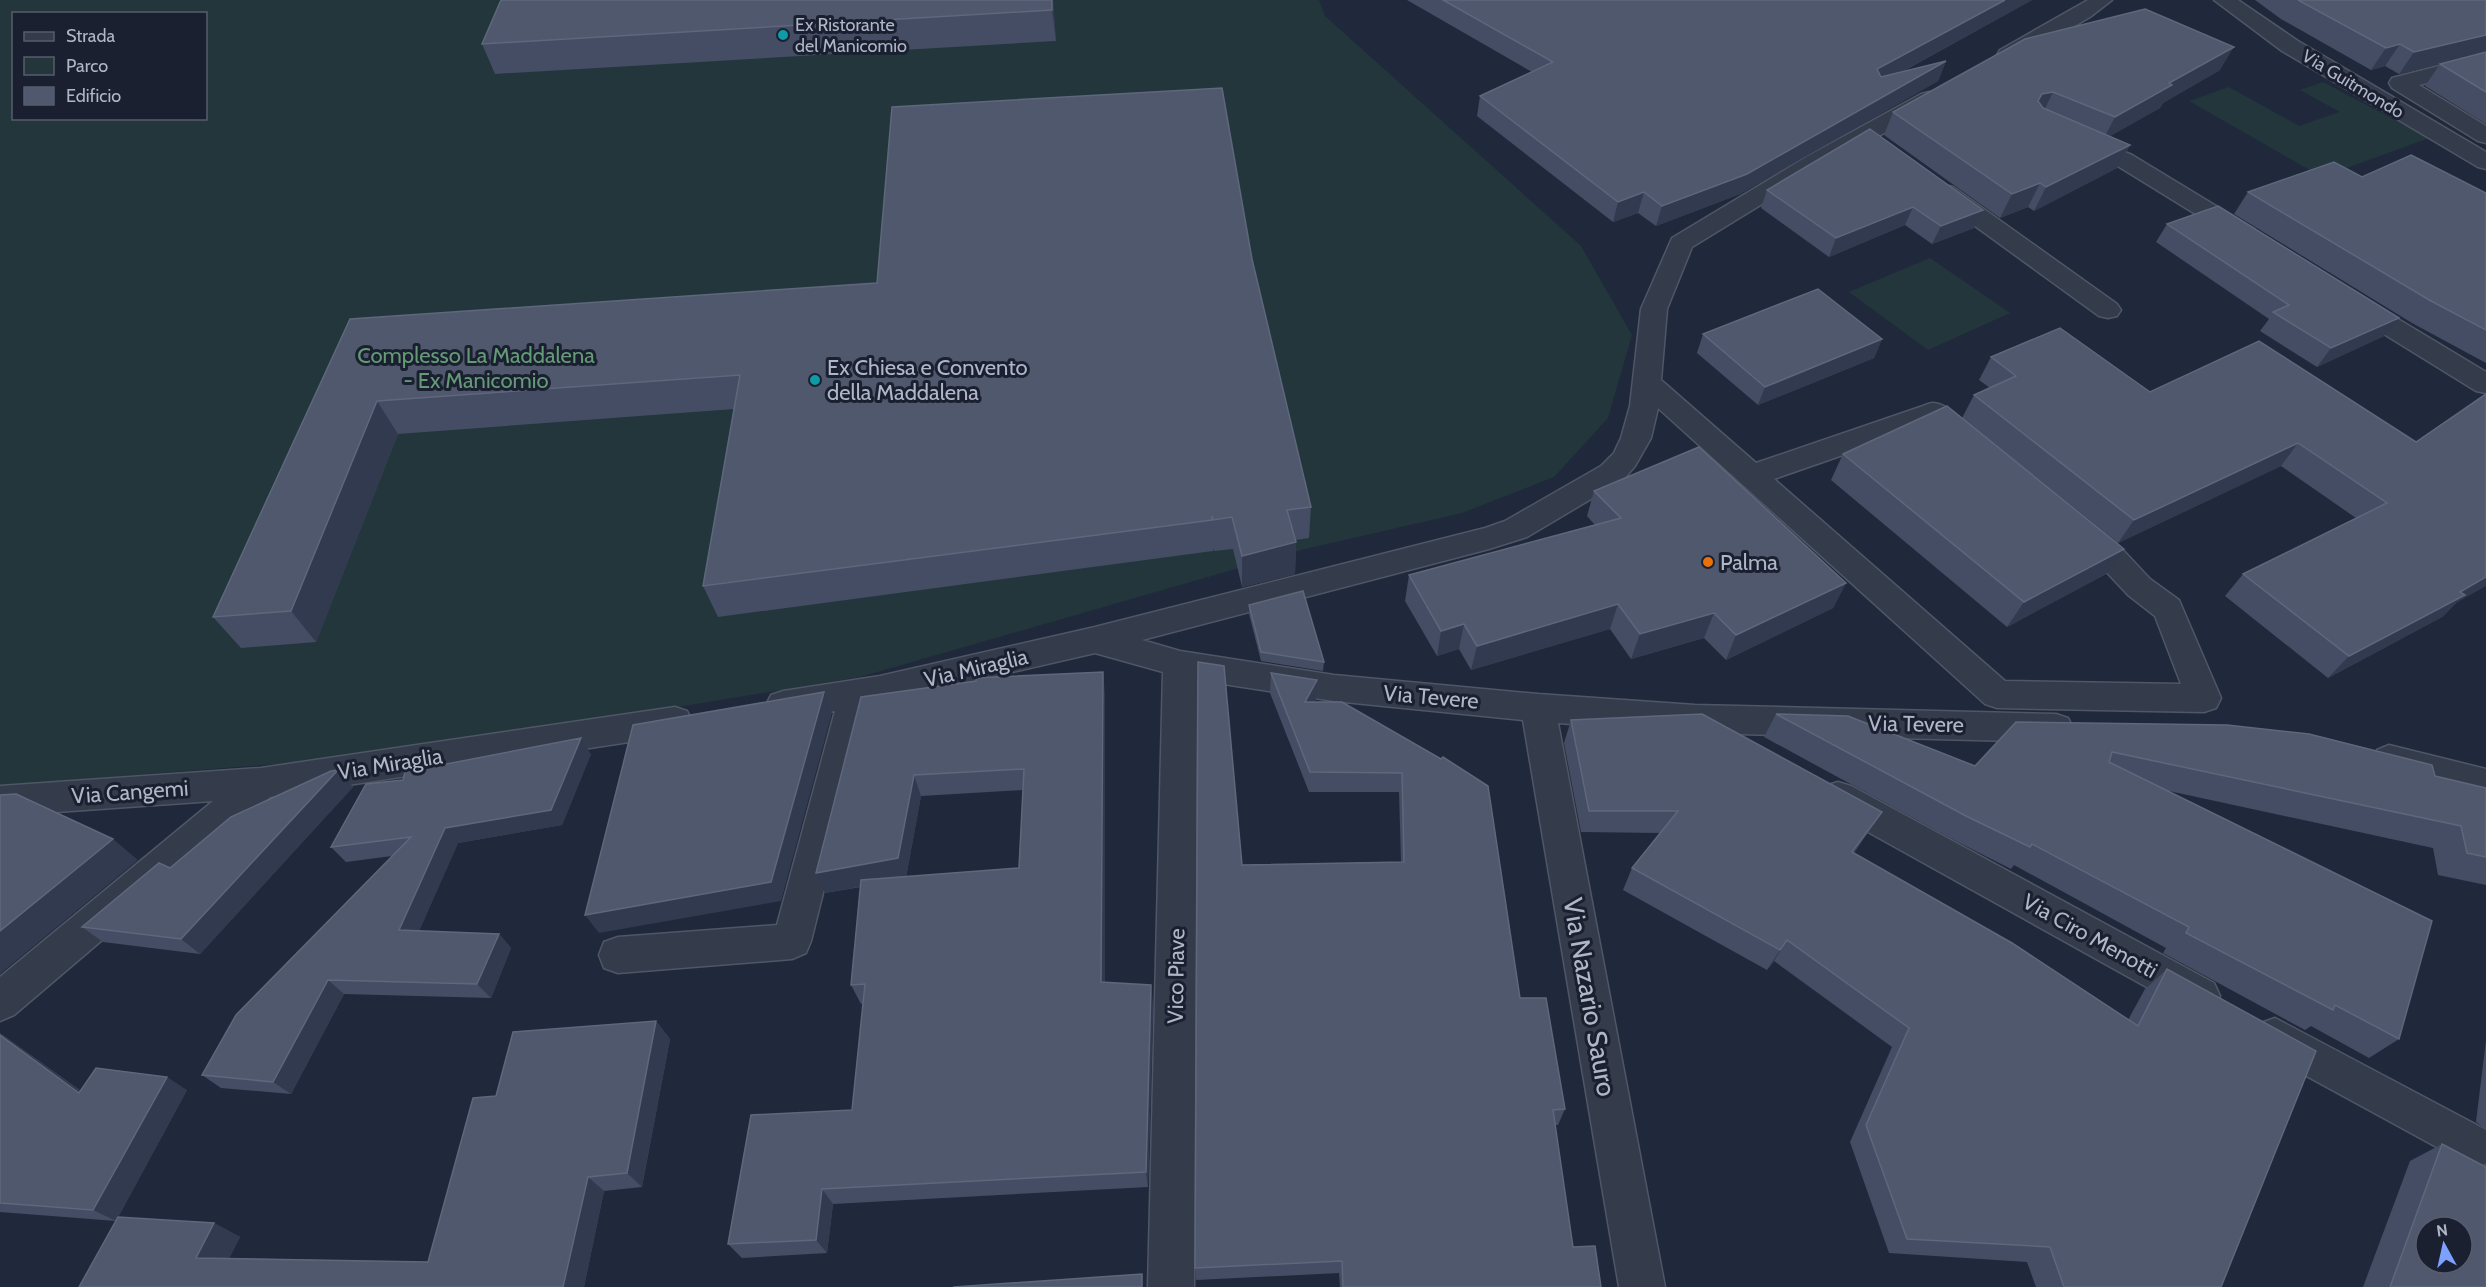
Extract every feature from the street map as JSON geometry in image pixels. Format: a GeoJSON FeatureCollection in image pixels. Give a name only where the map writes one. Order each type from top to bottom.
{"type":"FeatureCollection","features":[{"type":"Feature","properties":{"kind":"street"},"geometry":{"type":"LineString","coordinates":[[1989,65],[2102,0]]}},
{"type":"Feature","properties":{"kind":"street","name":"Via Guitmondo"},"geometry":{"type":"LineString","coordinates":[[2223,0],[2290,46],[2486,162]]}},
{"type":"Feature","properties":{"kind":"street"},"geometry":{"type":"LineString","coordinates":[[2486,61],[2400,83],[2486,136]]}},
{"type":"Feature","properties":{"kind":"street","name":"Via Miraglia"},"geometry":{"type":"LineString","coordinates":[[751,710],[856,694],[1095,640],[1489,538],[1516,529],[1612,472],[1625,459],[1636,438],[1644,406],[1654,309],[1681,243],[1816,161],[1873,141],[1947,88]]}},
{"type":"Feature","properties":{"kind":"street"},"geometry":{"type":"LineString","coordinates":[[2062,133],[2124,160],[2261,244]]}},
{"type":"Feature","properties":{"kind":"street"},"geometry":{"type":"LineString","coordinates":[[1930,182],[2108,310]]}},
{"type":"Feature","properties":{"kind":"street"},"geometry":{"type":"LineString","coordinates":[[2330,288],[2486,384]]}},
{"type":"Feature","properties":{"kind":"street"},"geometry":{"type":"LineString","coordinates":[[1646,382],[1997,694],[2204,698],[2168,609],[2139,587],[2110,556],[2054,511]]}},
{"type":"Feature","properties":{"kind":"street"},"geometry":{"type":"LineString","coordinates":[[1752,476],[1933,413],[1980,451]]}},
{"type":"Feature","properties":{"kind":"street","name":"Via Tevere"},"geometry":{"type":"LineString","coordinates":[[1095,640],[1180,664],[1334,688],[1538,708],[1695,718],[2089,729]]}},
{"type":"Feature","properties":{"kind":"street","name":"Vico Piave"},"geometry":{"type":"LineString","coordinates":[[1171,1287],[1180,664]]}},
{"type":"Feature","properties":{"kind":"street"},"geometry":{"type":"LineString","coordinates":[[618,955],[792,941],[856,694]]}},
{"type":"Feature","properties":{"kind":"street","name":"Via Nazario Sauro"},"geometry":{"type":"LineString","coordinates":[[1538,708],[1642,1287]]}},
{"type":"Feature","properties":{"kind":"street","name":"Via Miraglia"},"geometry":{"type":"LineString","coordinates":[[261,783],[704,717]]}},
{"type":"Feature","properties":{"kind":"street"},"geometry":{"type":"LineString","coordinates":[[1695,718],[1757,753]]}},
{"type":"Feature","properties":{"kind":"street"},"geometry":{"type":"LineString","coordinates":[[2364,753],[2486,784]]}},
{"type":"Feature","properties":{"kind":"street","name":"Via Ciro Menotti"},"geometry":{"type":"LineString","coordinates":[[1809,781],[2486,1153]]}},
{"type":"Feature","properties":{"kind":"street"},"geometry":{"type":"LineString","coordinates":[[0,1002],[261,783]]}},
{"type":"Feature","properties":{"kind":"street","name":"Via Cangemi"},"geometry":{"type":"LineString","coordinates":[[0,801],[261,783]]}},
{"type":"Feature","properties":{"kind":"green space","name":"Complesso La Maddalena - Ex Manicomio"},"geometry":{"type":"Polygon","coordinates":[[[0,0],[1319,0],[1325,16],[1581,246],[1632,335],[1608,418],[1554,477],[1462,513],[1305,549],[860,677],[538,730],[326,760],[0,786],[0,0]]]}},
{"type":"Feature","properties":{"kind":"green space"},"geometry":{"type":"Polygon","coordinates":[[[2323,82],[2429,138],[2322,177],[2189,101],[2229,87],[2299,126],[2340,112],[2300,90],[2323,82]]]}},
{"type":"Feature","properties":{"kind":"green space"},"geometry":{"type":"Polygon","coordinates":[[[1930,258],[2010,313],[1928,350],[1849,292],[1930,258]]]}},
{"type":"Feature","properties":{"kind":"building"},"geometry":{"type":"Polygon","coordinates":[[[501,0],[1052,0],[1052,10],[482,44],[501,0]]]}},
{"type":"Feature","properties":{"kind":"building"},"geometry":{"type":"Polygon","coordinates":[[[1443,0],[2005,0],[1877,69],[1881,77],[1946,61],[1747,174],[1662,206],[1644,192],[1618,202],[1480,96],[1553,62],[1443,0]]]}},
{"type":"Feature","properties":{"kind":"building"},"geometry":{"type":"Polygon","coordinates":[[[2298,0],[2486,0],[2486,35],[2414,52],[2400,44],[2386,48],[2298,0]]]}},
{"type":"Feature","properties":{"kind":"building"},"geometry":{"type":"Polygon","coordinates":[[[2145,9],[2234,47],[2169,83],[2172,85],[2115,117],[2053,92],[2042,94],[2038,101],[2043,108],[2130,145],[2046,187],[2040,183],[2012,194],[1893,112],[2025,39],[2145,9]]]}},
{"type":"Feature","properties":{"kind":"building"},"geometry":{"type":"Polygon","coordinates":[[[2486,52],[2486,92],[2440,64],[2486,52]]]}},
{"type":"Feature","properties":{"kind":"building","name":"Ex Chiesa e Convento della Maddalena"},"geometry":{"type":"Polygon","coordinates":[[[1222,88],[1252,259],[1311,507],[1287,510],[1296,542],[1242,556],[1232,517],[1213,520],[1212,516],[1212,520],[703,586],[740,375],[377,401],[291,611],[213,617],[350,319],[877,283],[892,107],[1222,88]]]}},
{"type":"Feature","properties":{"kind":"building"},"geometry":{"type":"Polygon","coordinates":[[[1870,129],[1983,210],[1941,226],[1913,207],[1836,238],[1767,190],[1870,129]]]}},
{"type":"Feature","properties":{"kind":"building"},"geometry":{"type":"Polygon","coordinates":[[[2411,155],[2486,193],[2486,330],[2431,301],[2248,192],[2334,162],[2362,177],[2411,155]]]}},
{"type":"Feature","properties":{"kind":"building"},"geometry":{"type":"Polygon","coordinates":[[[2218,206],[2399,318],[2331,348],[2273,312],[2289,305],[2167,224],[2218,206]]]}},
{"type":"Feature","properties":{"kind":"building"},"geometry":{"type":"Polygon","coordinates":[[[1818,289],[1882,339],[1765,387],[1703,334],[1818,289]]]}},
{"type":"Feature","properties":{"kind":"building"},"geometry":{"type":"Polygon","coordinates":[[[2060,328],[2150,392],[2259,341],[2416,442],[2486,394],[2486,577],[2460,592],[2465,595],[2349,656],[2243,574],[2387,503],[2298,443],[2134,520],[1974,395],[2016,376],[1991,357],[2060,328]]]}},
{"type":"Feature","properties":{"kind":"building"},"geometry":{"type":"Polygon","coordinates":[[[1947,406],[2124,549],[2024,602],[1843,454],[1947,406]]]}},
{"type":"Feature","properties":{"kind":"building"},"geometry":{"type":"Polygon","coordinates":[[[1699,447],[1846,583],[1736,635],[1714,613],[1640,634],[1618,604],[1477,646],[1464,624],[1441,631],[1409,575],[1621,518],[1594,491],[1699,447]]]}},
{"type":"Feature","properties":{"kind":"building"},"geometry":{"type":"Polygon","coordinates":[[[1303,591],[1324,662],[1261,652],[1249,605],[1303,591]]]}},
{"type":"Feature","properties":{"kind":"building"},"geometry":{"type":"Polygon","coordinates":[[[1198,662],[1224,666],[1242,865],[1404,862],[1402,773],[1310,772],[1271,673],[1317,680],[1305,702],[1342,702],[1441,759],[1443,757],[1488,786],[1520,998],[1546,998],[1565,1109],[1553,1110],[1573,1247],[1595,1246],[1601,1287],[1343,1287],[1342,1261],[1195,1268],[1198,662]]]}},
{"type":"Feature","properties":{"kind":"building"},"geometry":{"type":"Polygon","coordinates":[[[1103,672],[1101,982],[1151,985],[1146,1172],[822,1189],[816,1240],[728,1244],[751,1115],[852,1110],[865,984],[851,985],[861,880],[1019,868],[1024,769],[914,775],[898,858],[816,873],[861,697],[976,681],[976,678],[1103,672]]]}},
{"type":"Feature","properties":{"kind":"building"},"geometry":{"type":"Polygon","coordinates":[[[824,692],[771,882],[585,915],[633,725],[824,692]]]}},
{"type":"Feature","properties":{"kind":"building"},"geometry":{"type":"Polygon","coordinates":[[[1702,714],[1882,812],[1852,852],[2012,943],[2138,1026],[2167,969],[2316,1051],[2221,1287],[2064,1287],[2050,1247],[1907,1239],[1866,1125],[1909,1028],[1787,940],[1780,950],[1632,868],[1678,811],[1589,811],[1571,720],[1702,714]]]}},
{"type":"Feature","properties":{"kind":"building"},"geometry":{"type":"Polygon","coordinates":[[[1776,714],[1848,716],[1975,766],[2016,722],[2227,725],[2309,734],[2432,765],[2435,776],[2486,788],[2486,857],[2467,853],[2461,826],[2112,752],[2109,762],[2432,921],[2399,1039],[2335,1005],[2333,1010],[2186,933],[2189,927],[2032,844],[2030,847],[1966,816],[1776,714]]]}},
{"type":"Feature","properties":{"kind":"building"},"geometry":{"type":"Polygon","coordinates":[[[581,738],[551,810],[445,828],[399,930],[499,934],[477,984],[328,980],[273,1082],[202,1075],[236,1015],[411,837],[331,847],[366,784],[403,780],[405,772],[581,738]]]}},
{"type":"Feature","properties":{"kind":"building"},"geometry":{"type":"Polygon","coordinates":[[[338,770],[181,939],[82,927],[159,863],[170,868],[231,817],[331,771],[338,770]]]}},
{"type":"Feature","properties":{"kind":"building"},"geometry":{"type":"Polygon","coordinates":[[[16,794],[113,839],[0,931],[0,795],[16,794]]]}},
{"type":"Feature","properties":{"kind":"building"},"geometry":{"type":"Polygon","coordinates":[[[656,1021],[627,1173],[588,1177],[563,1287],[79,1287],[118,1217],[214,1223],[196,1258],[428,1262],[473,1098],[496,1096],[513,1032],[656,1021]]]}},
{"type":"Feature","properties":{"kind":"building"},"geometry":{"type":"Polygon","coordinates":[[[0,1035],[79,1093],[96,1068],[167,1077],[93,1210],[0,1203],[0,1035]]]}},
{"type":"Feature","properties":{"kind":"building"},"geometry":{"type":"Polygon","coordinates":[[[2442,1144],[2486,1167],[2486,1287],[2390,1287],[2414,1221],[2414,1275],[2474,1275],[2474,1215],[2416,1215],[2442,1144]]]}},
{"type":"Feature","properties":{"kind":"building"},"geometry":{"type":"Polygon","coordinates":[[[1142,1274],[1142,1287],[953,1287],[1142,1274]]]}},
{"type":"Feature","properties":{"kind":"place","name":"Ex Ristorante del Manicomio"},"geometry":{"type":"Point","coordinates":[783,35]}},
{"type":"Feature","properties":{"kind":"place","name":"Ex Chiesa e Convento della Maddalena"},"geometry":{"type":"Point","coordinates":[815,380]}},
{"type":"Feature","properties":{"kind":"place","name":"Palma"},"geometry":{"type":"Point","coordinates":[1708,562]}}]}
